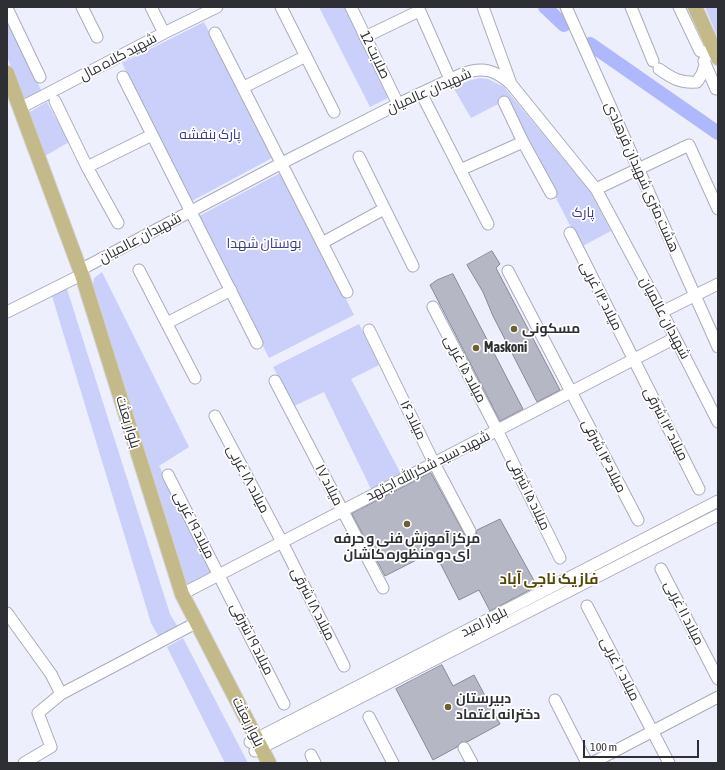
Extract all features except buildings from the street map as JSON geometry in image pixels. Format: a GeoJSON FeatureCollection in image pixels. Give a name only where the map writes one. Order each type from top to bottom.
{"type":"FeatureCollection","features":[{"type":"Feature","properties":{"kind":"main road"},"geometry":{"type":"LineString","coordinates":[[696,7],[718,57]]}},
{"type":"Feature","properties":{"kind":"main road","name":"بلوار بعثت"},"geometry":{"type":"LineString","coordinates":[[7,73],[77,274],[182,594],[257,749]]}},
{"type":"Feature","properties":{"kind":"main road","name":"بلوار بعثت"},"geometry":{"type":"LineString","coordinates":[[7,95],[77,274],[175,597],[257,749],[269,763]]}},
{"type":"Feature","properties":{"kind":"street"},"geometry":{"type":"LineString","coordinates":[[82,7],[97,37]]}},
{"type":"Feature","properties":{"kind":"street"},"geometry":{"type":"LineString","coordinates":[[151,7],[164,33]]}},
{"type":"Feature","properties":{"kind":"street","name":"شهید کلاه مال"},"geometry":{"type":"LineString","coordinates":[[20,108],[217,7]]}},
{"type":"Feature","properties":{"kind":"street"},"geometry":{"type":"LineString","coordinates":[[281,7],[334,112]]}},
{"type":"Feature","properties":{"kind":"street","name":"صلابت 12"},"geometry":{"type":"LineString","coordinates":[[351,7],[398,104]]}},
{"type":"Feature","properties":{"kind":"street"},"geometry":{"type":"LineString","coordinates":[[483,7],[511,84]]}},
{"type":"Feature","properties":{"kind":"street","name":"هشت متری شهیدان فرهادی"},"geometry":{"type":"LineString","coordinates":[[566,7],[718,346]]}},
{"type":"Feature","properties":{"kind":"street"},"geometry":{"type":"LineString","coordinates":[[631,7],[656,65],[675,80],[697,82],[705,65]]}},
{"type":"Feature","properties":{"kind":"street"},"geometry":{"type":"LineString","coordinates":[[679,7],[716,89]]}},
{"type":"Feature","properties":{"kind":"street"},"geometry":{"type":"LineString","coordinates":[[7,8],[40,77]]}},
{"type":"Feature","properties":{"kind":"street"},"geometry":{"type":"LineString","coordinates":[[365,37],[418,9],[450,79]]}},
{"type":"Feature","properties":{"kind":"street"},"geometry":{"type":"LineString","coordinates":[[215,33],[244,87],[347,292]]}},
{"type":"Feature","properties":{"kind":"street"},"geometry":{"type":"LineString","coordinates":[[700,51],[718,57]]}},
{"type":"Feature","properties":{"kind":"street"},"geometry":{"type":"LineString","coordinates":[[244,87],[306,56]]}},
{"type":"Feature","properties":{"kind":"street","name":"شهیدان عالمیان"},"geometry":{"type":"LineString","coordinates":[[7,312],[190,211],[398,104],[472,70],[487,70],[497,74],[511,84],[596,189],[662,312],[718,422]]}},
{"type":"Feature","properties":{"kind":"street"},"geometry":{"type":"LineString","coordinates":[[123,77],[257,343]]}},
{"type":"Feature","properties":{"kind":"street"},"geometry":{"type":"LineString","coordinates":[[421,93],[488,224]]}},
{"type":"Feature","properties":{"kind":"street"},"geometry":{"type":"LineString","coordinates":[[55,101],[87,167],[118,223]]}},
{"type":"Feature","properties":{"kind":"street"},"geometry":{"type":"LineString","coordinates":[[504,102],[523,142],[551,193]]}},
{"type":"Feature","properties":{"kind":"street"},"geometry":{"type":"LineString","coordinates":[[87,167],[152,135]]}},
{"type":"Feature","properties":{"kind":"street"},"geometry":{"type":"LineString","coordinates":[[460,170],[523,142]]}},
{"type":"Feature","properties":{"kind":"street"},"geometry":{"type":"LineString","coordinates":[[596,189],[689,145],[718,209]]}},
{"type":"Feature","properties":{"kind":"street"},"geometry":{"type":"LineString","coordinates":[[359,157],[413,266]]}},
{"type":"Feature","properties":{"kind":"street"},"geometry":{"type":"LineString","coordinates":[[322,242],[384,209]]}},
{"type":"Feature","properties":{"kind":"street","name":"میلاد ۱۳ غربی"},"geometry":{"type":"LineString","coordinates":[[570,233],[633,359]]}},
{"type":"Feature","properties":{"kind":"street"},"geometry":{"type":"LineString","coordinates":[[139,270],[195,378]]}},
{"type":"Feature","properties":{"kind":"street","name":"میلاد ۱۴ شرقی"},"geometry":{"type":"LineString","coordinates":[[508,271],[638,520]]}},
{"type":"Feature","properties":{"kind":"street"},"geometry":{"type":"LineString","coordinates":[[662,312],[718,284]]}},
{"type":"Feature","properties":{"kind":"street"},"geometry":{"type":"LineString","coordinates":[[167,323],[231,290]]}},
{"type":"Feature","properties":{"kind":"street","name":"میلاد ۱۵ غربی"},"geometry":{"type":"LineString","coordinates":[[433,307],[497,430]]}},
{"type":"Feature","properties":{"kind":"street","name":"میلاد ۱۶"},"geometry":{"type":"LineString","coordinates":[[369,330],[434,463],[470,531]]}},
{"type":"Feature","properties":{"kind":"street","name":"شهید سید شکرالله اجتهد"},"geometry":{"type":"LineString","coordinates":[[182,594],[675,338]]}},
{"type":"Feature","properties":{"kind":"street","name":"میلاد ۱۳ شرقی"},"geometry":{"type":"LineString","coordinates":[[633,359],[699,489]]}},
{"type":"Feature","properties":{"kind":"street","name":"میلاد ۱۷"},"geometry":{"type":"LineString","coordinates":[[275,381],[383,588]]}},
{"type":"Feature","properties":{"kind":"street","name":"میلاد ۱۸ غربی"},"geometry":{"type":"LineString","coordinates":[[215,416],[282,542]]}},
{"type":"Feature","properties":{"kind":"street","name":"میلاد ۱۵ شرقی"},"geometry":{"type":"LineString","coordinates":[[497,430],[560,558]]}},
{"type":"Feature","properties":{"kind":"street","name":"میلاد ۱۹ غربی"},"geometry":{"type":"LineString","coordinates":[[168,475],[219,574]]}},
{"type":"Feature","properties":{"kind":"street","name":"بلوار امید"},"geometry":{"type":"LineString","coordinates":[[485,628],[718,501]]}},
{"type":"Feature","properties":{"kind":"street","name":"بلوار امید"},"geometry":{"type":"LineString","coordinates":[[257,749],[445,648],[718,515]]}},
{"type":"Feature","properties":{"kind":"street","name":"میلاد ۱۸ شرقی"},"geometry":{"type":"LineString","coordinates":[[282,542],[344,666]]}},
{"type":"Feature","properties":{"kind":"street","name":"میلاد ۱۱ غربی"},"geometry":{"type":"LineString","coordinates":[[661,569],[718,679]]}},
{"type":"Feature","properties":{"kind":"street","name":"میلاد ۱۹ شرقی"},"geometry":{"type":"LineString","coordinates":[[219,574],[284,704]]}},
{"type":"Feature","properties":{"kind":"street","name":"میلاد ۱۰ غربی"},"geometry":{"type":"LineString","coordinates":[[588,606],[669,763]]}},
{"type":"Feature","properties":{"kind":"street"},"geometry":{"type":"LineString","coordinates":[[7,613],[51,674],[61,694]]}},
{"type":"Feature","properties":{"kind":"street"},"geometry":{"type":"LineString","coordinates":[[24,763],[51,747],[38,713],[61,694],[190,626]]}},
{"type":"Feature","properties":{"kind":"street"},"geometry":{"type":"LineString","coordinates":[[592,763],[718,697]]}},
{"type":"Feature","properties":{"kind":"street"},"geometry":{"type":"LineString","coordinates":[[555,700],[587,763]]}},
{"type":"Feature","properties":{"kind":"street"},"geometry":{"type":"LineString","coordinates":[[369,717],[393,763]]}},
{"type":"Feature","properties":{"kind":"street"},"geometry":{"type":"LineString","coordinates":[[464,748],[472,763]]}},
{"type":"Feature","properties":{"kind":"green space"},"geometry":{"type":"Polygon","coordinates":[[[319,7],[346,7],[388,98],[370,107],[319,7]]]}},
{"type":"Feature","properties":{"kind":"green space"},"geometry":{"type":"Polygon","coordinates":[[[705,7],[718,7],[718,38],[705,7]]]}},
{"type":"Feature","properties":{"kind":"green space"},"geometry":{"type":"Polygon","coordinates":[[[7,20],[42,92],[23,102],[7,56],[7,20]]]}},
{"type":"Feature","properties":{"kind":"green space","name":"پارک بنفشه"},"geometry":{"type":"Polygon","coordinates":[[[204,22],[274,157],[190,202],[122,63],[204,22]]]}},
{"type":"Feature","properties":{"kind":"green space","name":"پارک"},"geometry":{"type":"Polygon","coordinates":[[[479,78],[488,79],[504,87],[590,191],[611,231],[581,247],[506,100],[471,118],[453,87],[479,78]]]}},
{"type":"Feature","properties":{"kind":"green space"},"geometry":{"type":"Polygon","coordinates":[[[47,102],[69,142],[45,156],[28,113],[47,102]]]}},
{"type":"Feature","properties":{"kind":"green space","name":"بوستان شهدا"},"geometry":{"type":"Polygon","coordinates":[[[282,172],[354,315],[269,358],[197,217],[282,172]]]}},
{"type":"Feature","properties":{"kind":"green space"},"geometry":{"type":"Polygon","coordinates":[[[102,272],[189,447],[159,466],[212,572],[184,586],[93,285],[94,278],[102,272]]]}},
{"type":"Feature","properties":{"kind":"green space"},"geometry":{"type":"Polygon","coordinates":[[[66,286],[170,614],[179,629],[160,639],[151,623],[52,296],[66,286]]]}},
{"type":"Feature","properties":{"kind":"green space"},"geometry":{"type":"Polygon","coordinates":[[[359,324],[379,365],[351,379],[401,474],[371,489],[324,392],[294,406],[273,367],[359,324]]]}},
{"type":"Feature","properties":{"kind":"green space"},"geometry":{"type":"Polygon","coordinates":[[[183,638],[248,763],[225,763],[167,647],[183,638]]]}},
{"type":"Feature","properties":{"kind":"waterway"},"geometry":{"type":"LineString","coordinates":[[545,7],[564,25]]}},
{"type":"Feature","properties":{"kind":"waterway"},"geometry":{"type":"LineString","coordinates":[[590,44],[718,133]]}},
{"type":"Feature","properties":{"kind":"place","name":"مسکونی"},"geometry":{"type":"Point","coordinates":[514,329]}},
{"type":"Feature","properties":{"kind":"place","name":"Maskoni"},"geometry":{"type":"Point","coordinates":[476,348]}},
{"type":"Feature","properties":{"kind":"place","name":"مرکز آموزش فنی و حرفه ای دو منظوره کاشان"},"geometry":{"type":"Point","coordinates":[407,524]}},
{"type":"Feature","properties":{"kind":"place","name":"دبیرستان دخترانه اعتماد"},"geometry":{"type":"Point","coordinates":[448,707]}},
{"type":"Feature","properties":{"kind":"district","name":"فاز یک ناجی آباد"},"geometry":{"type":"Point","coordinates":[549,579]}}]}
